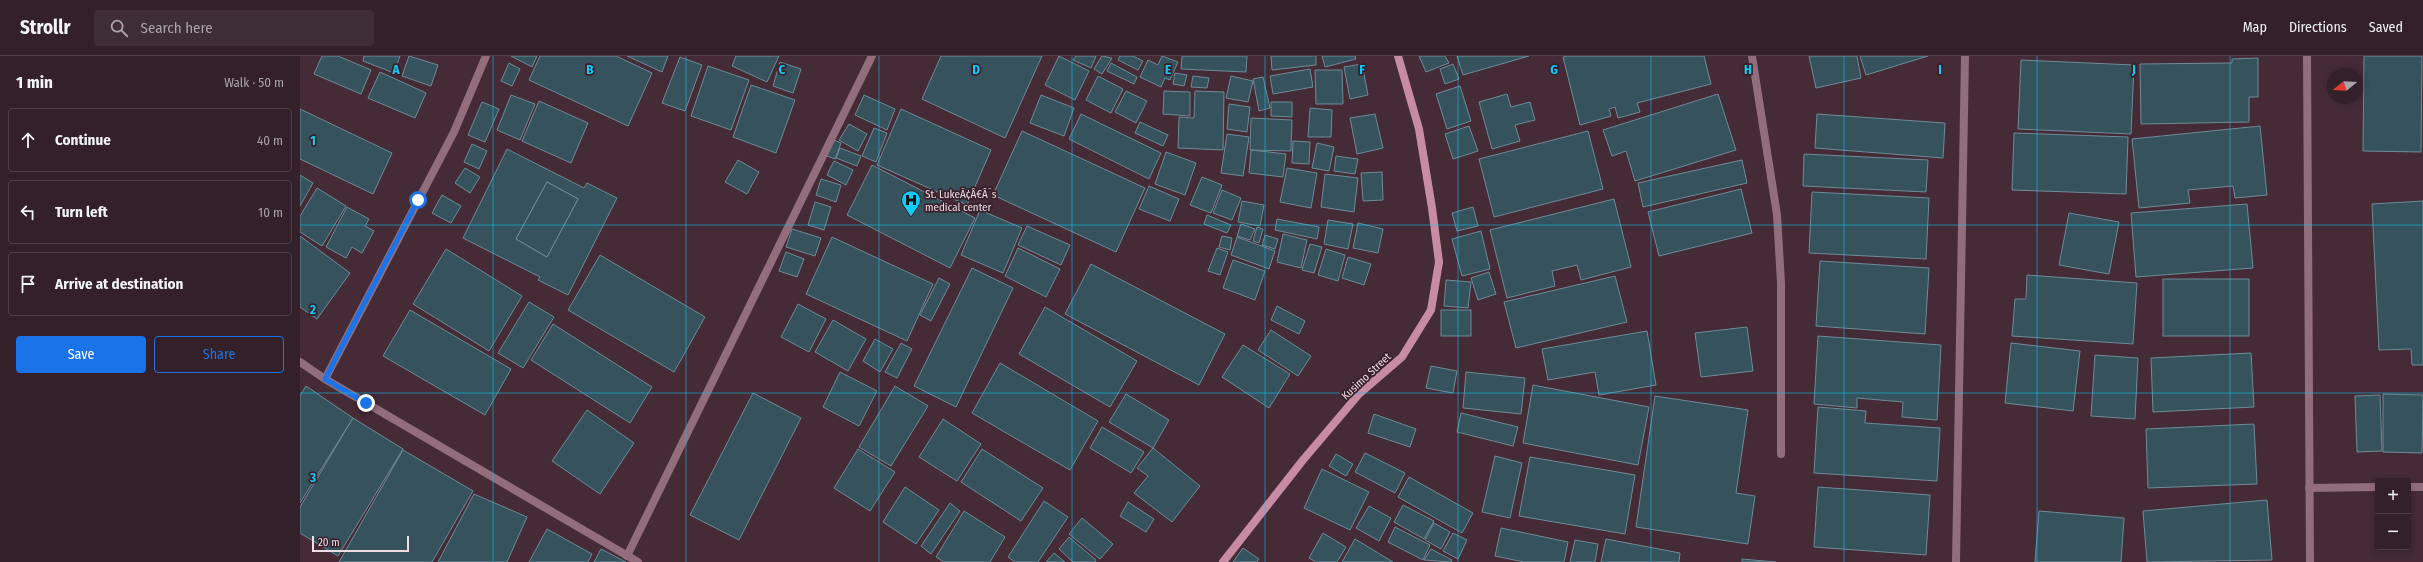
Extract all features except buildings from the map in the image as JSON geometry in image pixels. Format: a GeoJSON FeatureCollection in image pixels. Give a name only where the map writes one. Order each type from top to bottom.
{"type":"FeatureCollection","features":[{"type":"Feature","properties":{"kind":"street"},"geometry":{"type":"LineString","coordinates":[[325,379],[454,132],[486,56]]}},
{"type":"Feature","properties":{"kind":"street"},"geometry":{"type":"LineString","coordinates":[[627,556],[872,56]]}},
{"type":"Feature","properties":{"kind":"street","name":"Kusimo Street"},"geometry":{"type":"LineString","coordinates":[[1223,562],[1303,460],[1360,394],[1402,357],[1430,310],[1439,262],[1432,208],[1418,129],[1398,56]]}},
{"type":"Feature","properties":{"kind":"street"},"geometry":{"type":"LineString","coordinates":[[1752,56],[1776,215],[1781,282],[1781,454]]}},
{"type":"Feature","properties":{"kind":"street"},"geometry":{"type":"LineString","coordinates":[[1956,562],[1966,56]]}},
{"type":"Feature","properties":{"kind":"street"},"geometry":{"type":"LineString","coordinates":[[2306,56],[2310,562]]}},
{"type":"Feature","properties":{"kind":"street"},"geometry":{"type":"LineString","coordinates":[[300,362],[325,379],[638,562]]}},
{"type":"Feature","properties":{"kind":"street"},"geometry":{"type":"LineString","coordinates":[[2309,488],[2375,487]]}},
{"type":"Feature","properties":{"kind":"street"},"geometry":{"type":"LineString","coordinates":[[2411,487],[2423,487]]}},
{"type":"Feature","properties":{"kind":"place","name":"St. LukeÃ¢Â€Â˜s medical center"},"geometry":{"type":"Point","coordinates":[911,217]}},
{"type":"Feature","properties":{"kind":"route"},"geometry":{"type":"LineString","coordinates":[[366,403],[325,379],[418,200]]}}]}
